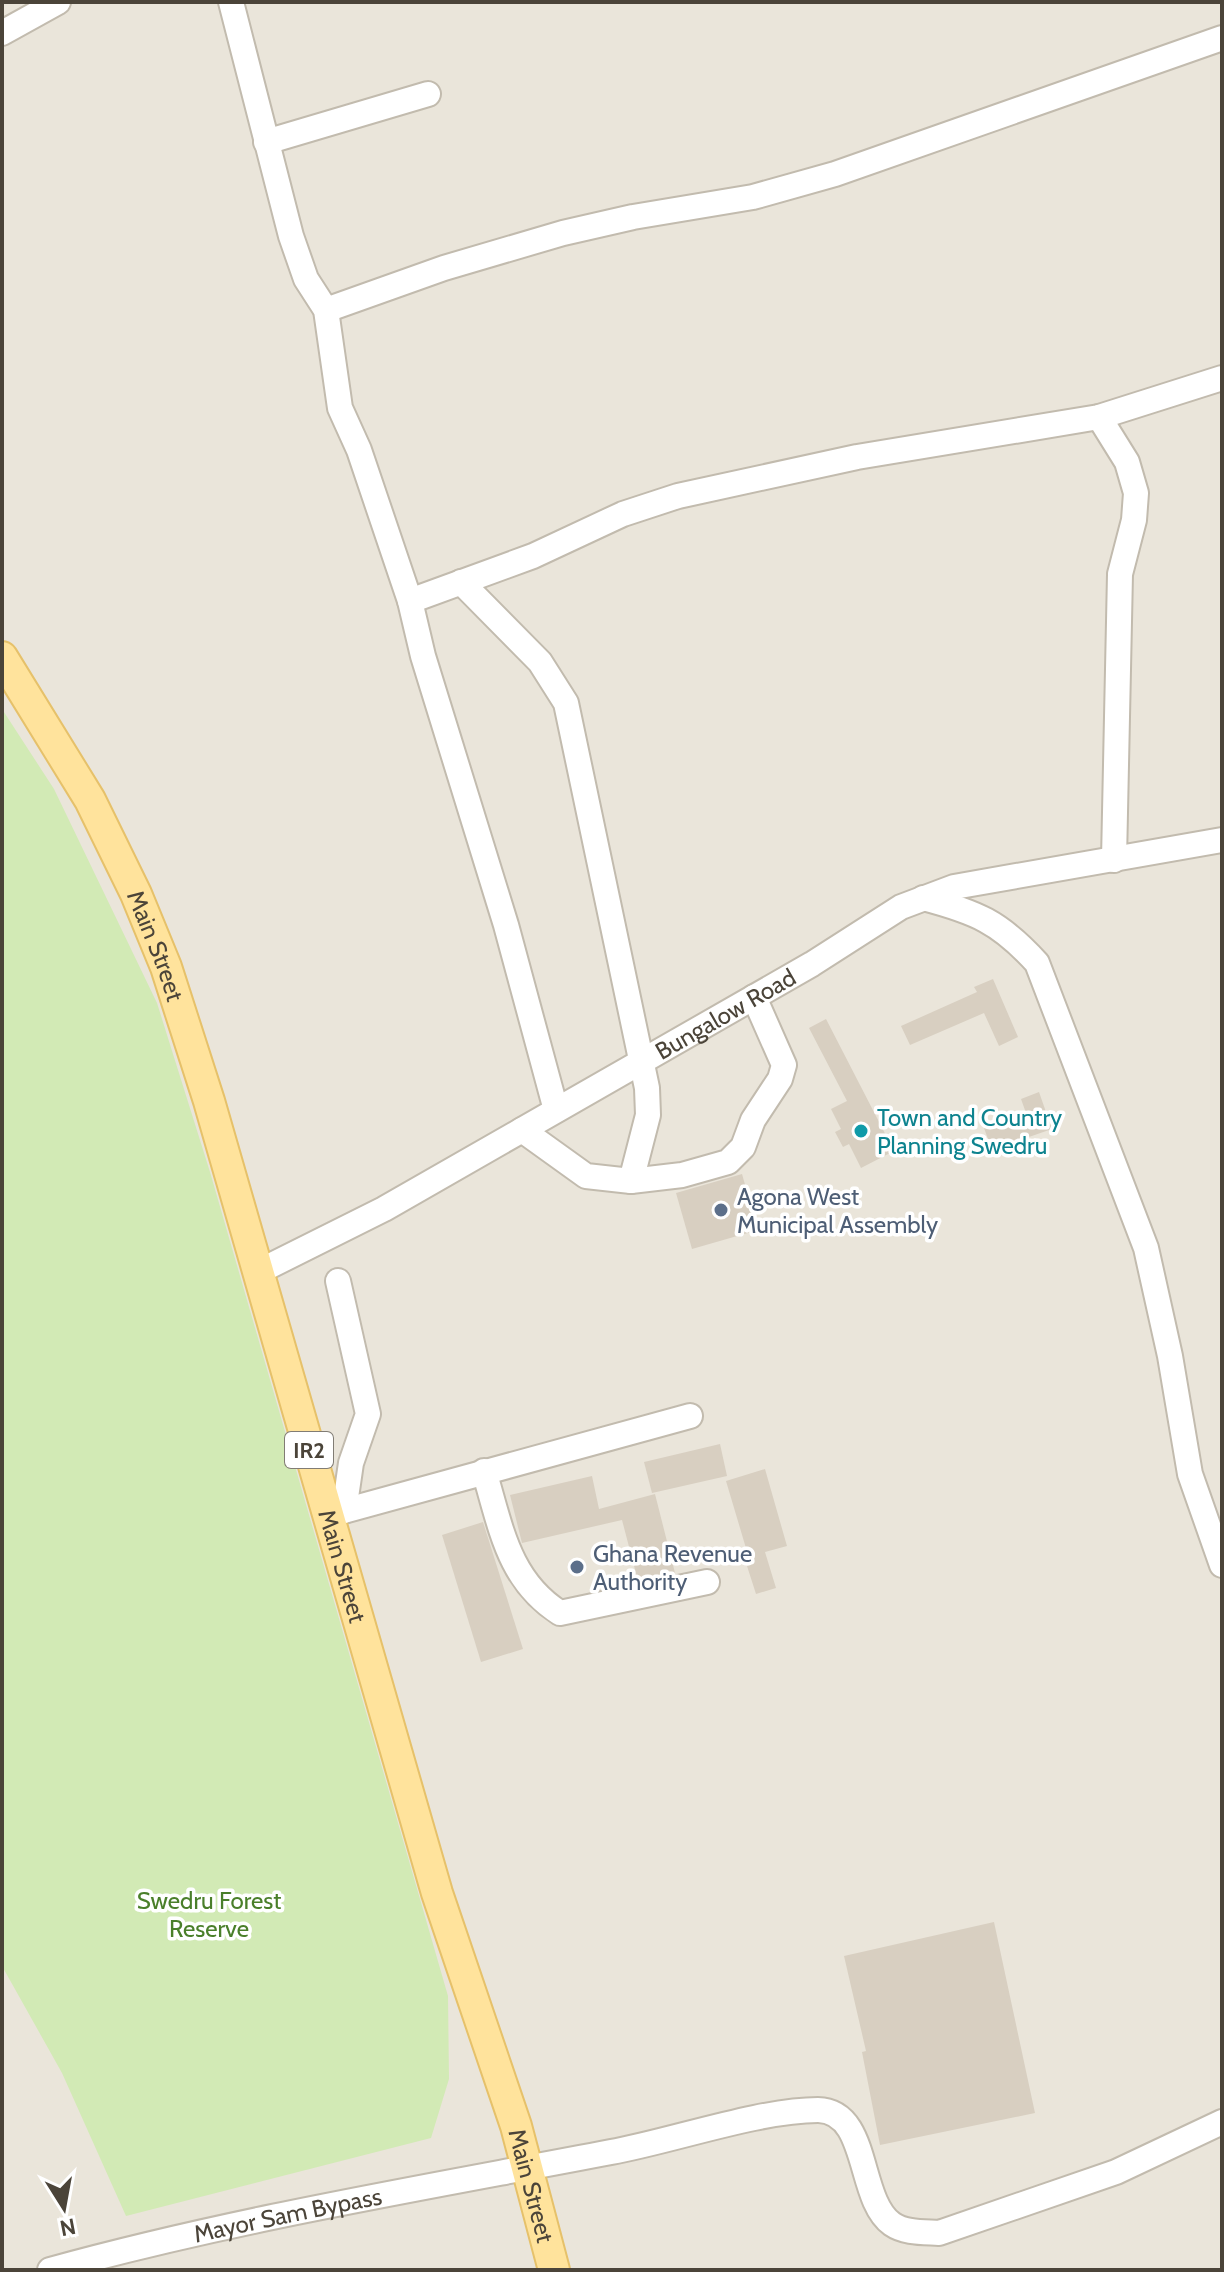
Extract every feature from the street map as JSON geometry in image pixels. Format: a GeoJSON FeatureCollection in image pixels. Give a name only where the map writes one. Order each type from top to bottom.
{"type":"FeatureCollection","features":[{"type":"Feature","properties":{"kind":"main road","name":"Main Street"},"geometry":{"type":"LineString","coordinates":[[2,657],[90,800],[136,894],[166,967],[209,1101],[258,1272],[337,1513],[437,1893],[502,2082],[554,2270]]}},
{"type":"Feature","properties":{"kind":"street"},"geometry":{"type":"LineString","coordinates":[[2,33],[58,2]]}},
{"type":"Feature","properties":{"kind":"street"},"geometry":{"type":"LineString","coordinates":[[231,2],[296,251],[306,279],[326,310],[340,408],[359,450],[410,601],[423,656],[506,925],[556,1110]]}},
{"type":"Feature","properties":{"kind":"street"},"geometry":{"type":"LineString","coordinates":[[326,310],[444,268],[563,233],[633,217],[753,197],[835,174],[1222,38]]}},
{"type":"Feature","properties":{"kind":"street"},"geometry":{"type":"LineString","coordinates":[[266,142],[428,94]]}},
{"type":"Feature","properties":{"kind":"street"},"geometry":{"type":"LineString","coordinates":[[410,601],[533,556],[623,514],[678,496],[857,457],[1099,417],[1222,378]]}},
{"type":"Feature","properties":{"kind":"street"},"geometry":{"type":"LineString","coordinates":[[1099,417],[1127,462],[1136,493],[1134,520],[1120,574],[1114,860]]}},
{"type":"Feature","properties":{"kind":"street"},"geometry":{"type":"LineString","coordinates":[[461,582],[540,662],[566,703],[641,1060],[648,1115],[631,1181]]}},
{"type":"Feature","properties":{"kind":"street","name":"Bungalow Road"},"geometry":{"type":"LineString","coordinates":[[258,1272],[384,1209],[867,931],[901,907],[954,887],[1222,840]]}},
{"type":"Feature","properties":{"kind":"street"},"geometry":{"type":"LineString","coordinates":[[923,898],[964,909],[1010,932],[1037,963],[1146,1248],[1170,1356],[1190,1474],[1222,1565]]}},
{"type":"Feature","properties":{"kind":"street"},"geometry":{"type":"LineString","coordinates":[[522,1130],[586,1176],[631,1181],[682,1175],[728,1162],[743,1147],[753,1120],[780,1079],[784,1065],[754,997]]}},
{"type":"Feature","properties":{"kind":"street"},"geometry":{"type":"LineString","coordinates":[[337,1513],[368,1414],[338,1281]]}},
{"type":"Feature","properties":{"kind":"street"},"geometry":{"type":"LineString","coordinates":[[337,1513],[690,1416]]}},
{"type":"Feature","properties":{"kind":"street"},"geometry":{"type":"LineString","coordinates":[[484,1471],[510,1557],[536,1598],[560,1613],[707,1582]]}},
{"type":"Feature","properties":{"kind":"street","name":"Mayor Sam Bypass"},"geometry":{"type":"LineString","coordinates":[[50,2270],[176,2236],[657,2144],[769,2117],[820,2110],[840,2116],[852,2132],[879,2211],[893,2225],[913,2232],[939,2233],[1116,2172],[1222,2122]]}},
{"type":"Feature","properties":{"kind":"shaded area"},"geometry":{"type":"Polygon","coordinates":[[[2,2],[1222,2],[1222,2270],[2,2270],[2,2]]]}},
{"type":"Feature","properties":{"kind":"green space","name":"Swedru Forest Reserve"},"geometry":{"type":"Polygon","coordinates":[[[2,709],[54,789],[157,1003],[210,1172],[448,1996],[449,2079],[431,2138],[126,2216],[62,2073],[2,1966],[2,709]]]}},
{"type":"Feature","properties":{"kind":"building"},"geometry":{"type":"Polygon","coordinates":[[[993,979],[1018,1037],[999,1046],[984,1013],[910,1045],[901,1026],[977,992],[974,987],[993,979]]]}},
{"type":"Feature","properties":{"kind":"building","name":"Town and Country Planning Swedru"},"geometry":{"type":"Polygon","coordinates":[[[826,1019],[894,1151],[861,1168],[849,1144],[843,1147],[835,1132],[841,1129],[831,1109],[847,1101],[809,1028],[826,1019]]]}},
{"type":"Feature","properties":{"kind":"building"},"geometry":{"type":"Polygon","coordinates":[[[1039,1092],[1052,1129],[992,1150],[984,1128],[1026,1113],[1021,1099],[1039,1092]]]}},
{"type":"Feature","properties":{"kind":"building"},"geometry":{"type":"Polygon","coordinates":[[[742,1174],[758,1230],[692,1249],[676,1193],[742,1174]]]}},
{"type":"Feature","properties":{"kind":"building"},"geometry":{"type":"Polygon","coordinates":[[[720,1444],[727,1476],[652,1493],[644,1462],[720,1444]]]}},
{"type":"Feature","properties":{"kind":"building"},"geometry":{"type":"Polygon","coordinates":[[[765,1469],[787,1546],[765,1552],[776,1588],[756,1594],[747,1566],[751,1565],[726,1481],[765,1469]]]}},
{"type":"Feature","properties":{"kind":"building"},"geometry":{"type":"Polygon","coordinates":[[[592,1476],[599,1509],[655,1494],[675,1573],[638,1581],[622,1520],[522,1543],[510,1495],[592,1476]]]}},
{"type":"Feature","properties":{"kind":"building"},"geometry":{"type":"Polygon","coordinates":[[[483,1522],[523,1649],[481,1662],[442,1535],[483,1522]]]}},
{"type":"Feature","properties":{"kind":"building"},"geometry":{"type":"Polygon","coordinates":[[[994,1922],[1035,2113],[880,2145],[862,2052],[866,2051],[844,1956],[994,1922]]]}},
{"type":"Feature","properties":{"kind":"place","name":"Town and Country Planning Swedru"},"geometry":{"type":"Point","coordinates":[861,1131]}},
{"type":"Feature","properties":{"kind":"place","name":"Agona West Municipal Assembly"},"geometry":{"type":"Point","coordinates":[721,1210]}},
{"type":"Feature","properties":{"kind":"place","name":"Ghana Revenue Authority"},"geometry":{"type":"Point","coordinates":[577,1567]}}]}
